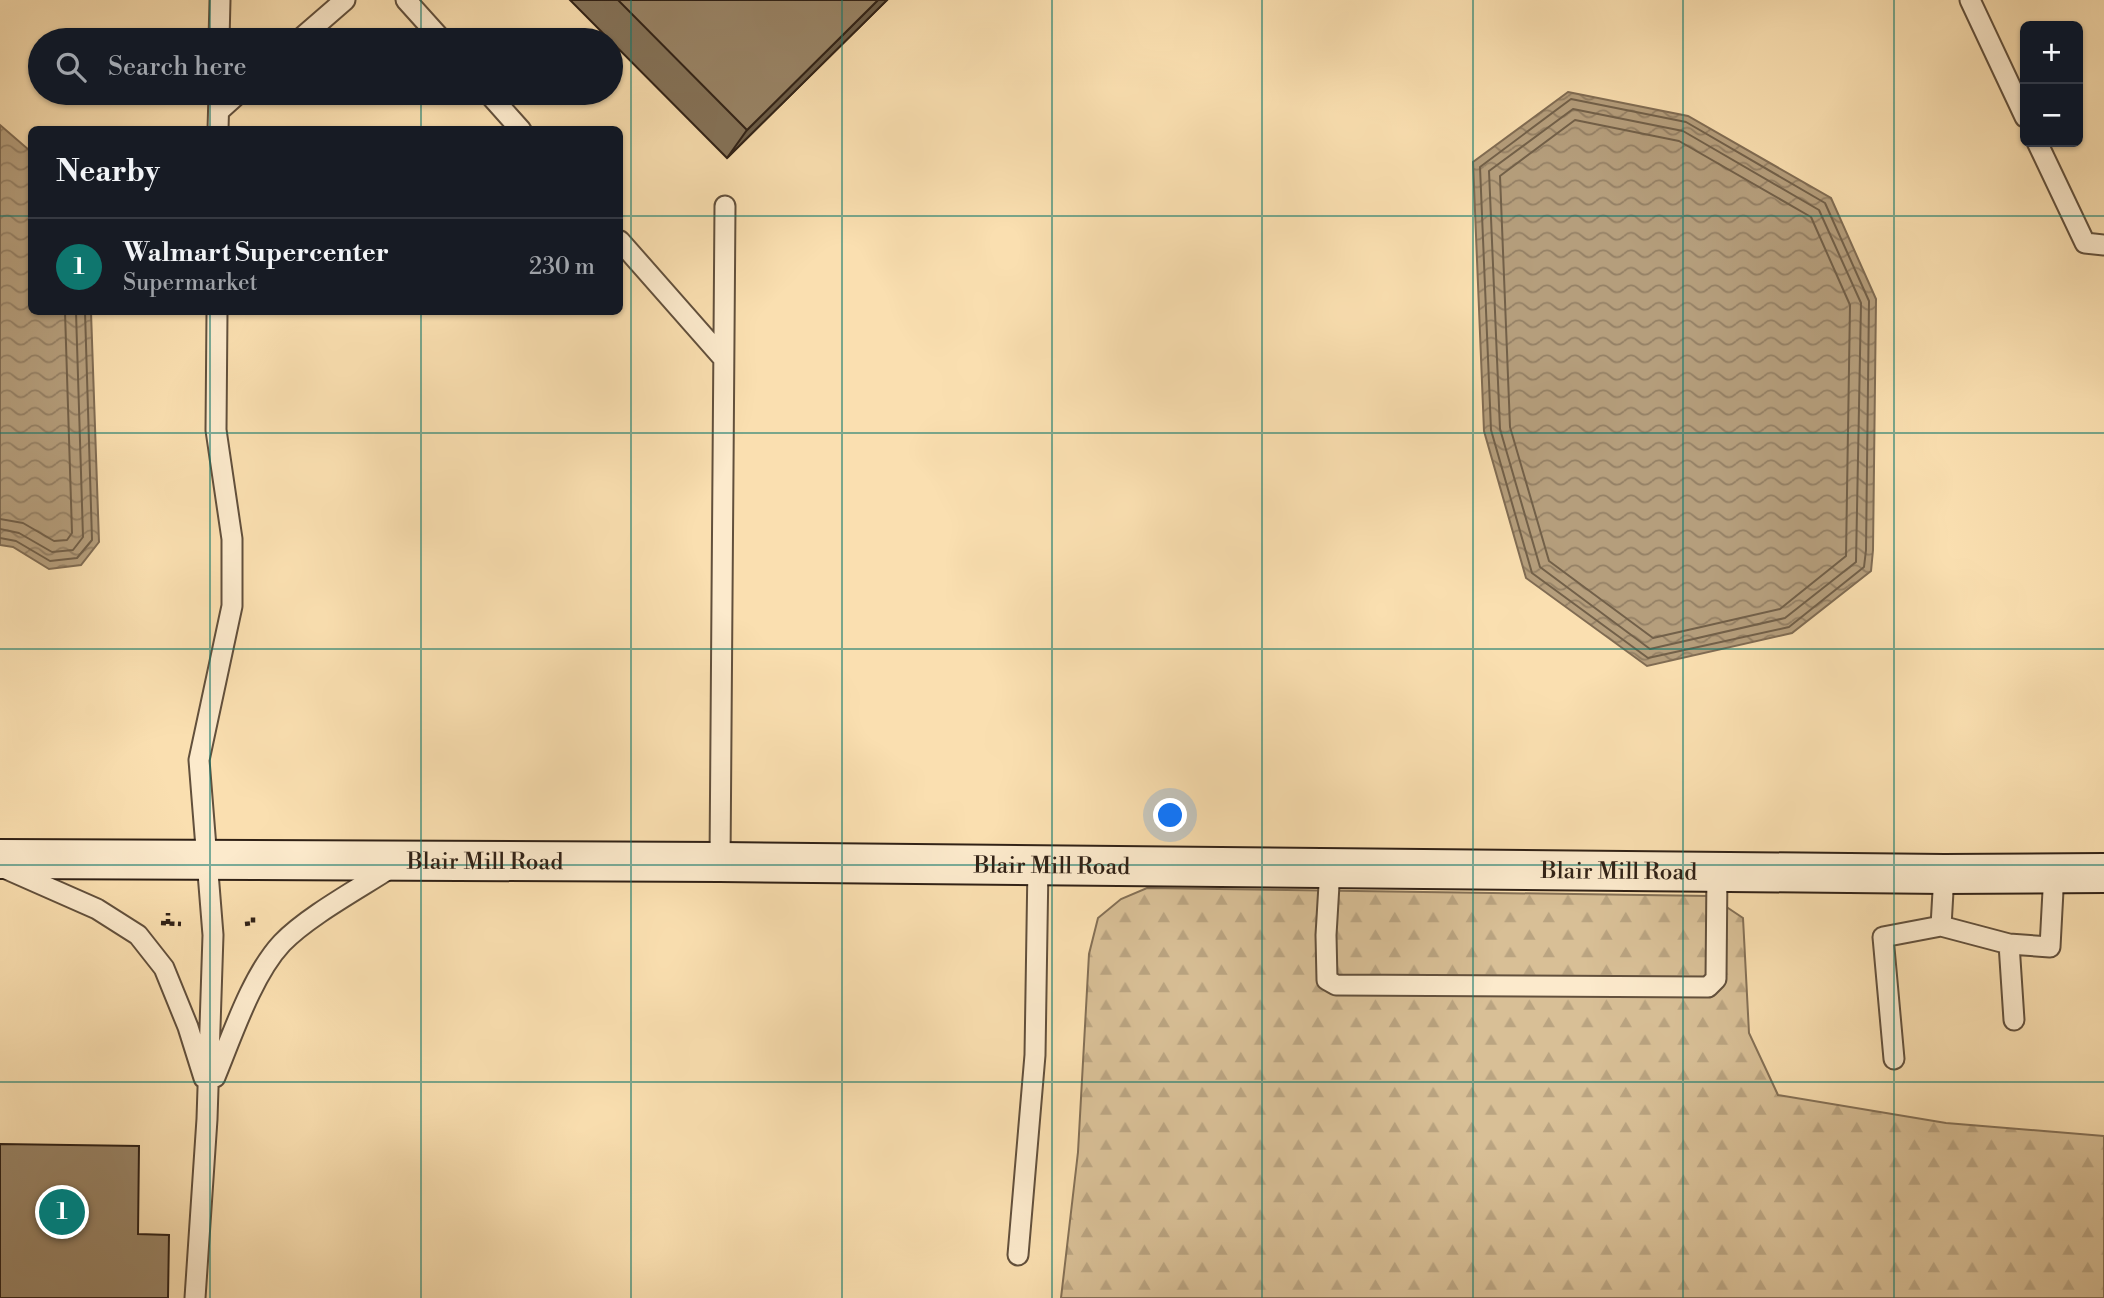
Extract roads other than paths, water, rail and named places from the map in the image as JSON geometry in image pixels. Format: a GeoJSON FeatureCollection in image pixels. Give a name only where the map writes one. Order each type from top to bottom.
{"type":"FeatureCollection","features":[{"type":"Feature","properties":{"kind":"main road","name":"Blair Mill Road"},"geometry":{"type":"LineString","coordinates":[[0,859],[2104,873]]}},
{"type":"Feature","properties":{"kind":"lane"},"geometry":{"type":"LineString","coordinates":[[219,0],[219,28]]}},
{"type":"Feature","properties":{"kind":"lane"},"geometry":{"type":"LineString","coordinates":[[313,28],[345,0]]}},
{"type":"Feature","properties":{"kind":"lane"},"geometry":{"type":"LineString","coordinates":[[406,0],[431,28]]}},
{"type":"Feature","properties":{"kind":"lane"},"geometry":{"type":"LineString","coordinates":[[1970,0],[2020,106]]}},
{"type":"Feature","properties":{"kind":"lane"},"geometry":{"type":"LineString","coordinates":[[499,105],[517,126]]}},
{"type":"Feature","properties":{"kind":"lane"},"geometry":{"type":"LineString","coordinates":[[2039,147],[2085,243],[2104,245]]}},
{"type":"Feature","properties":{"kind":"lane"},"geometry":{"type":"LineString","coordinates":[[720,862],[725,206]]}},
{"type":"Feature","properties":{"kind":"lane"},"geometry":{"type":"LineString","coordinates":[[623,244],[723,358]]}},
{"type":"Feature","properties":{"kind":"lane"},"geometry":{"type":"LineString","coordinates":[[195,1298],[209,1091],[213,935],[199,760],[232,606],[232,539],[216,430],[217,315]]}},
{"type":"Feature","properties":{"kind":"lane"},"geometry":{"type":"LineString","coordinates":[[209,1091],[238,1020],[263,969],[282,943],[305,924],[402,860]]}},
{"type":"Feature","properties":{"kind":"lane"},"geometry":{"type":"LineString","coordinates":[[1018,1255],[1035,1055],[1038,865]]}},
{"type":"Feature","properties":{"kind":"lane"},"geometry":{"type":"LineString","coordinates":[[0,866],[97,909],[138,935],[164,968],[188,1027],[209,1091]]}},
{"type":"Feature","properties":{"kind":"lane"},"geometry":{"type":"LineString","coordinates":[[1330,868],[1326,935],[1327,979],[1336,985],[1708,987],[1716,979],[1717,872]]}},
{"type":"Feature","properties":{"kind":"lane"},"geometry":{"type":"LineString","coordinates":[[1894,1059],[1883,937],[1941,926],[2009,944],[2050,947],[2054,872]]}},
{"type":"Feature","properties":{"kind":"lane"},"geometry":{"type":"LineString","coordinates":[[1941,926],[1944,874]]}},
{"type":"Feature","properties":{"kind":"lane"},"geometry":{"type":"LineString","coordinates":[[2009,944],[2014,1020]]}},
{"type":"Feature","properties":{"kind":"water"},"geometry":{"type":"Polygon","coordinates":[[[1568,92],[1688,116],[1831,198],[1876,299],[1871,571],[1792,633],[1647,666],[1526,578],[1484,431],[1473,162],[1568,92]]]}},
{"type":"Feature","properties":{"kind":"water"},"geometry":{"type":"Polygon","coordinates":[[[0,125],[28,149],[28,315],[91,315],[99,542],[81,565],[49,569],[13,547],[0,545],[0,125]]]}},
{"type":"Feature","properties":{"kind":"place","name":"Walmart Supercenter"},"geometry":{"type":"Point","coordinates":[62,1212]}}]}
